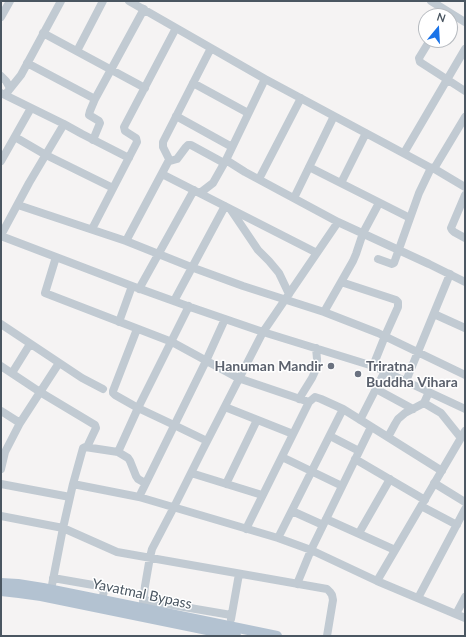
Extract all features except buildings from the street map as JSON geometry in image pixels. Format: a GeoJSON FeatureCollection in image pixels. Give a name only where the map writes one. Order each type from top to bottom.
{"type":"FeatureCollection","features":[{"type":"Feature","properties":{"kind":"main road","name":"Yavatmal Bypass"},"geometry":{"type":"LineString","coordinates":[[1,583],[18,584],[142,608],[230,633],[276,636]]}},
{"type":"Feature","properties":{"kind":"main road","name":"Yavatmal Bypass"},"geometry":{"type":"LineString","coordinates":[[1,591],[142,608]]}},
{"type":"Feature","properties":{"kind":"street"},"geometry":{"type":"LineString","coordinates":[[1,17],[10,1]]}},
{"type":"Feature","properties":{"kind":"street"},"geometry":{"type":"LineString","coordinates":[[5,92],[21,75],[61,1]]}},
{"type":"Feature","properties":{"kind":"street"},"geometry":{"type":"LineString","coordinates":[[77,51],[103,1]]}},
{"type":"Feature","properties":{"kind":"street"},"geometry":{"type":"LineString","coordinates":[[130,1],[265,79],[464,185]]}},
{"type":"Feature","properties":{"kind":"street"},"geometry":{"type":"LineString","coordinates":[[430,1],[439,8]]}},
{"type":"Feature","properties":{"kind":"street"},"geometry":{"type":"LineString","coordinates":[[92,140],[100,123],[89,114],[144,9]]}},
{"type":"Feature","properties":{"kind":"street"},"geometry":{"type":"LineString","coordinates":[[92,229],[137,140],[125,131],[124,128],[176,28]]}},
{"type":"Feature","properties":{"kind":"street"},"geometry":{"type":"LineString","coordinates":[[43,33],[145,88]]}},
{"type":"Feature","properties":{"kind":"street"},"geometry":{"type":"LineString","coordinates":[[170,161],[162,144],[211,48]]}},
{"type":"Feature","properties":{"kind":"street"},"geometry":{"type":"LineString","coordinates":[[426,48],[419,60],[420,62],[465,91]]}},
{"type":"Feature","properties":{"kind":"street"},"geometry":{"type":"LineString","coordinates":[[404,153],[465,50]]}},
{"type":"Feature","properties":{"kind":"street"},"geometry":{"type":"LineString","coordinates":[[27,63],[95,100]]}},
{"type":"Feature","properties":{"kind":"street"},"geometry":{"type":"LineString","coordinates":[[1,76],[6,81],[5,92]]}},
{"type":"Feature","properties":{"kind":"street"},"geometry":{"type":"LineString","coordinates":[[119,322],[136,288],[197,192],[213,183],[232,148],[265,79]]}},
{"type":"Feature","properties":{"kind":"street"},"geometry":{"type":"LineString","coordinates":[[192,83],[248,113]]}},
{"type":"Feature","properties":{"kind":"street"},"geometry":{"type":"LineString","coordinates":[[5,92],[31,108],[129,158]]}},
{"type":"Feature","properties":{"kind":"street"},"geometry":{"type":"LineString","coordinates":[[259,179],[301,98]]}},
{"type":"Feature","properties":{"kind":"street"},"geometry":{"type":"LineString","coordinates":[[1,161],[31,108]]}},
{"type":"Feature","properties":{"kind":"street"},"geometry":{"type":"LineString","coordinates":[[176,116],[232,148]]}},
{"type":"Feature","properties":{"kind":"street"},"geometry":{"type":"LineString","coordinates":[[294,198],[334,116]]}},
{"type":"Feature","properties":{"kind":"street"},"geometry":{"type":"LineString","coordinates":[[378,259],[393,264],[421,188],[465,117]]}},
{"type":"Feature","properties":{"kind":"street"},"geometry":{"type":"LineString","coordinates":[[64,124],[18,204],[4,221],[1,235],[136,288],[262,332],[373,366],[465,409]]}},
{"type":"Feature","properties":{"kind":"street"},"geometry":{"type":"LineString","coordinates":[[341,184],[366,133]]}},
{"type":"Feature","properties":{"kind":"street"},"geometry":{"type":"LineString","coordinates":[[15,137],[46,155],[113,188]]}},
{"type":"Feature","properties":{"kind":"street"},"geometry":{"type":"LineString","coordinates":[[126,241],[168,162],[177,159],[188,145],[259,179],[338,222],[465,282]]}},
{"type":"Feature","properties":{"kind":"street"},"geometry":{"type":"LineString","coordinates":[[309,167],[410,218]]}},
{"type":"Feature","properties":{"kind":"street"},"geometry":{"type":"LineString","coordinates":[[162,174],[317,253]]}},
{"type":"Feature","properties":{"kind":"street"},"geometry":{"type":"LineString","coordinates":[[213,183],[216,201]]}},
{"type":"Feature","properties":{"kind":"street"},"geometry":{"type":"LineString","coordinates":[[465,195],[451,228],[454,232],[465,238]]}},
{"type":"Feature","properties":{"kind":"street"},"geometry":{"type":"LineString","coordinates":[[324,312],[356,254],[363,233],[379,203]]}},
{"type":"Feature","properties":{"kind":"street"},"geometry":{"type":"LineString","coordinates":[[18,204],[126,241],[242,286],[287,297],[385,336],[465,375]]}},
{"type":"Feature","properties":{"kind":"street"},"geometry":{"type":"LineString","coordinates":[[174,301],[191,267],[228,207]]}},
{"type":"Feature","properties":{"kind":"street"},"geometry":{"type":"LineString","coordinates":[[228,207],[258,250],[279,273],[287,297]]}},
{"type":"Feature","properties":{"kind":"street"},"geometry":{"type":"LineString","coordinates":[[231,615],[142,608],[152,549],[262,332],[338,222]]}},
{"type":"Feature","properties":{"kind":"street"},"geometry":{"type":"LineString","coordinates":[[56,257],[45,293],[172,342],[238,378],[309,402]]}},
{"type":"Feature","properties":{"kind":"street"},"geometry":{"type":"LineString","coordinates":[[406,381],[450,274]]}},
{"type":"Feature","properties":{"kind":"street"},"geometry":{"type":"LineString","coordinates":[[341,282],[396,300],[398,302],[398,307],[373,366]]}},
{"type":"Feature","properties":{"kind":"street"},"geometry":{"type":"LineString","coordinates":[[118,452],[138,408],[189,306]]}},
{"type":"Feature","properties":{"kind":"street"},"geometry":{"type":"LineString","coordinates":[[434,314],[465,328]]}},
{"type":"Feature","properties":{"kind":"street"},"geometry":{"type":"LineString","coordinates":[[138,497],[225,319]]}},
{"type":"Feature","properties":{"kind":"street"},"geometry":{"type":"LineString","coordinates":[[1,324],[82,378],[103,389]]}},
{"type":"Feature","properties":{"kind":"street"},"geometry":{"type":"LineString","coordinates":[[136,329],[113,393],[138,408],[207,441]]}},
{"type":"Feature","properties":{"kind":"street"},"geometry":{"type":"LineString","coordinates":[[12,373],[30,344]]}},
{"type":"Feature","properties":{"kind":"street"},"geometry":{"type":"LineString","coordinates":[[299,399],[316,369],[316,348]]}},
{"type":"Feature","properties":{"kind":"street"},"geometry":{"type":"LineString","coordinates":[[1,469],[5,452],[20,423],[59,363]]}},
{"type":"Feature","properties":{"kind":"street"},"geometry":{"type":"LineString","coordinates":[[1,366],[40,392],[95,425],[96,428],[88,447]]}},
{"type":"Feature","properties":{"kind":"street"},"geometry":{"type":"LineString","coordinates":[[360,420],[385,371]]}},
{"type":"Feature","properties":{"kind":"street"},"geometry":{"type":"LineString","coordinates":[[376,389],[413,409]]}},
{"type":"Feature","properties":{"kind":"street"},"geometry":{"type":"LineString","coordinates":[[388,437],[398,420],[424,403],[429,392]]}},
{"type":"Feature","properties":{"kind":"street"},"geometry":{"type":"LineString","coordinates":[[246,529],[309,402],[315,397],[343,409],[442,471]]}},
{"type":"Feature","properties":{"kind":"street"},"geometry":{"type":"LineString","coordinates":[[377,581],[463,434],[441,414],[424,403]]}},
{"type":"Feature","properties":{"kind":"street"},"geometry":{"type":"LineString","coordinates":[[225,407],[293,434]]}},
{"type":"Feature","properties":{"kind":"street"},"geometry":{"type":"LineString","coordinates":[[278,538],[343,409]]}},
{"type":"Feature","properties":{"kind":"street"},"geometry":{"type":"LineString","coordinates":[[1,411],[20,423]]}},
{"type":"Feature","properties":{"kind":"street"},"geometry":{"type":"LineString","coordinates":[[226,484],[257,420]]}},
{"type":"Feature","properties":{"kind":"street"},"geometry":{"type":"LineString","coordinates":[[297,584],[324,522],[371,427]]}},
{"type":"Feature","properties":{"kind":"street"},"geometry":{"type":"LineString","coordinates":[[330,436],[359,450]]}},
{"type":"Feature","properties":{"kind":"street"},"geometry":{"type":"LineString","coordinates":[[51,590],[62,528],[83,448],[88,447],[118,452],[128,458],[138,479],[145,483]]}},
{"type":"Feature","properties":{"kind":"street"},"geometry":{"type":"LineString","coordinates":[[282,457],[342,486]]}},
{"type":"Feature","properties":{"kind":"street"},"geometry":{"type":"LineString","coordinates":[[355,458],[390,479],[456,525]]}},
{"type":"Feature","properties":{"kind":"street"},"geometry":{"type":"LineString","coordinates":[[191,473],[262,495]]}},
{"type":"Feature","properties":{"kind":"street"},"geometry":{"type":"LineString","coordinates":[[359,533],[390,479]]}},
{"type":"Feature","properties":{"kind":"street"},"geometry":{"type":"LineString","coordinates":[[434,483],[465,502]]}},
{"type":"Feature","properties":{"kind":"street"},"geometry":{"type":"LineString","coordinates":[[1,484],[70,497]]}},
{"type":"Feature","properties":{"kind":"street"},"geometry":{"type":"LineString","coordinates":[[73,484],[138,497],[278,538],[311,550],[377,581],[465,618]]}},
{"type":"Feature","properties":{"kind":"street"},"geometry":{"type":"LineString","coordinates":[[418,598],[456,525],[463,519],[465,509]]}},
{"type":"Feature","properties":{"kind":"street"},"geometry":{"type":"LineString","coordinates":[[292,511],[359,533],[395,550]]}},
{"type":"Feature","properties":{"kind":"street"},"geometry":{"type":"LineString","coordinates":[[1,516],[62,528],[117,552],[327,590],[332,595],[333,600],[327,636]]}},
{"type":"Feature","properties":{"kind":"street"},"geometry":{"type":"LineString","coordinates":[[230,633],[231,615],[239,574]]}},
{"type":"Feature","properties":{"kind":"street"},"geometry":{"type":"LineString","coordinates":[[53,578],[99,586],[104,591],[102,600]]}},
{"type":"Feature","properties":{"kind":"street"},"geometry":{"type":"LineString","coordinates":[[456,614],[465,597]]}},
{"type":"Feature","properties":{"kind":"place","name":"Hanuman Mandir"},"geometry":{"type":"Point","coordinates":[331,366]}},
{"type":"Feature","properties":{"kind":"place","name":"Triratna Buddha Vihara"},"geometry":{"type":"Point","coordinates":[358,374]}}]}
